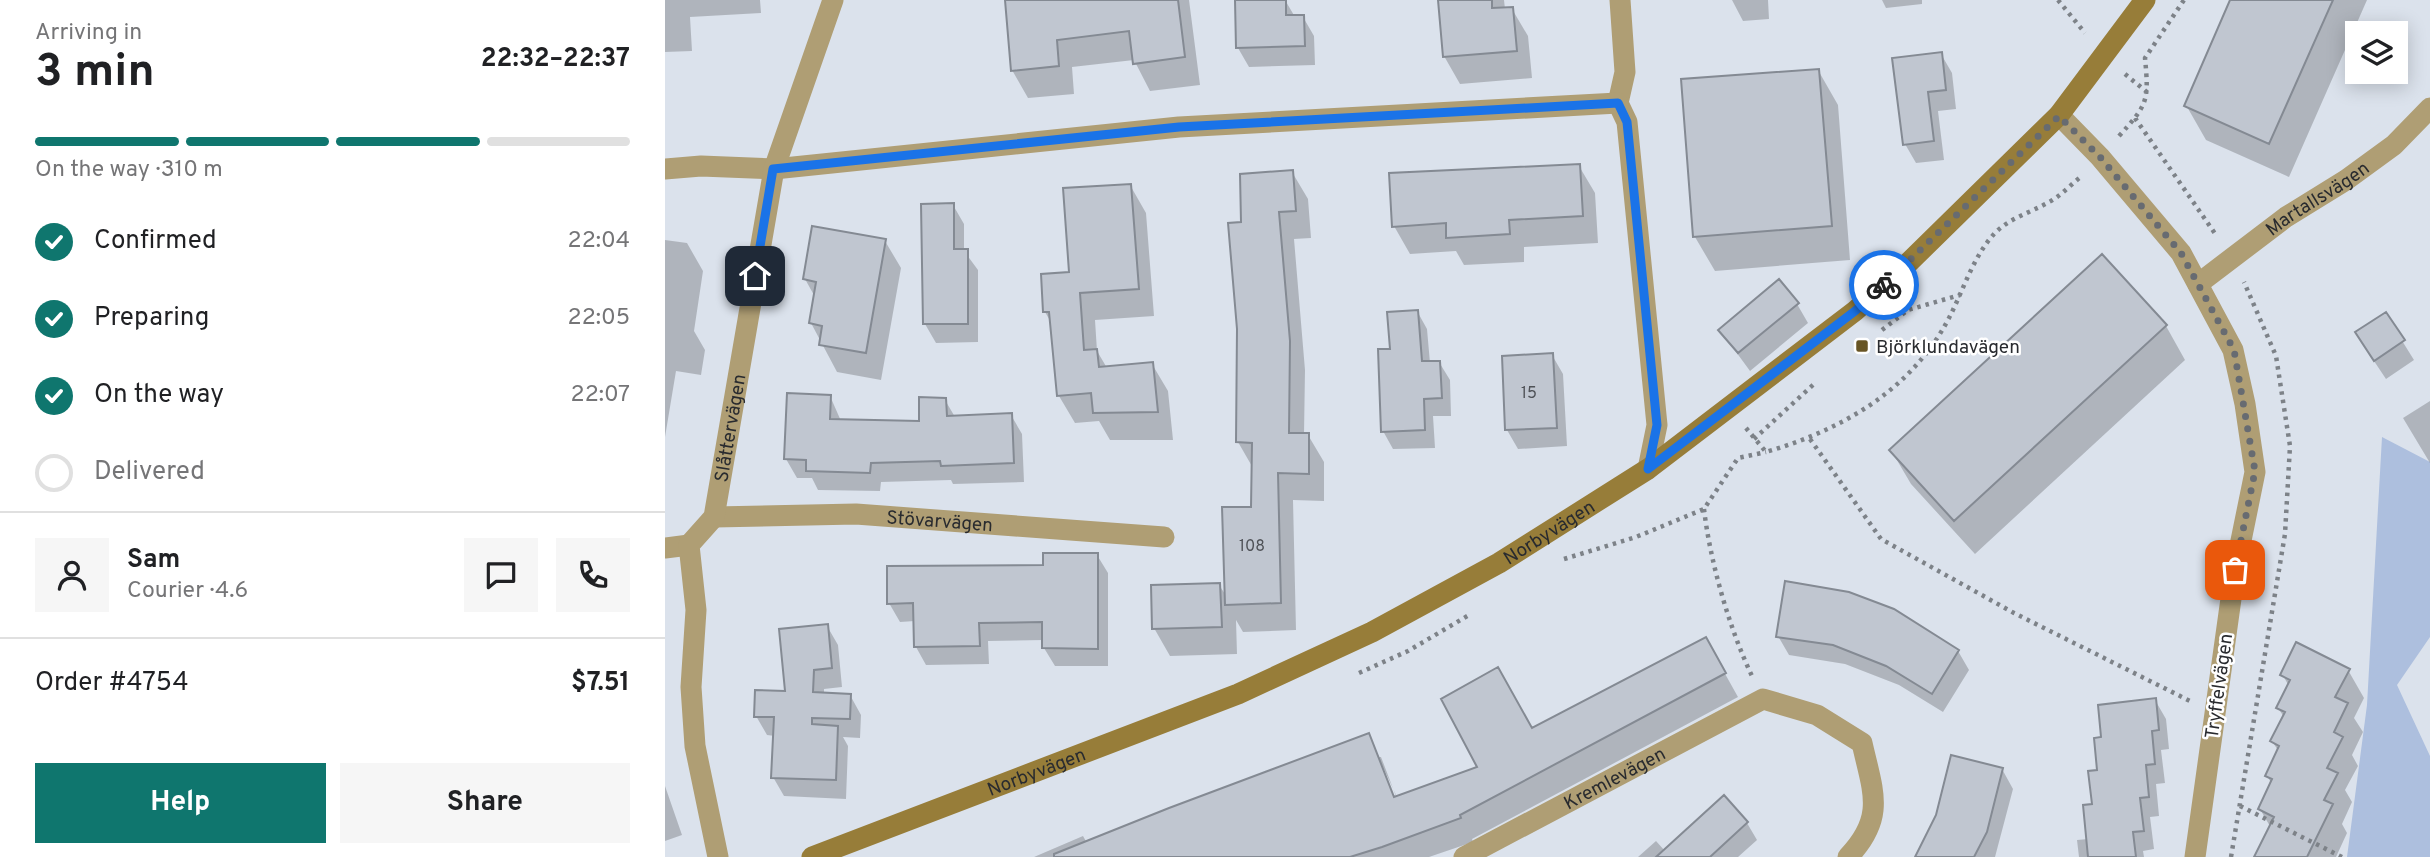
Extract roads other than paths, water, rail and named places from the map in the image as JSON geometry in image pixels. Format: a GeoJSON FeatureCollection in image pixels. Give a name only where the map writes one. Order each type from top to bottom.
{"type":"FeatureCollection","features":[{"type":"Feature","properties":{"kind":"street","name":"Slåttervägen"},"geometry":{"type":"LineString","coordinates":[[714,517],[773,169],[833,0]]}},
{"type":"Feature","properties":{"kind":"street"},"geometry":{"type":"LineString","coordinates":[[1620,0],[1625,72],[1618,103],[1627,122],[1657,425],[1648,469]]}},
{"type":"Feature","properties":{"kind":"street","name":"Norbyvägen"},"geometry":{"type":"LineString","coordinates":[[812,857],[1238,694],[1372,632],[1499,563],[1648,469],[1855,311],[1901,271],[2059,116],[2145,0]]}},
{"type":"Feature","properties":{"kind":"street"},"geometry":{"type":"LineString","coordinates":[[665,169],[701,166],[773,169],[1179,127],[1618,103]]}},
{"type":"Feature","properties":{"kind":"street","name":"Martallsvägen"},"geometry":{"type":"LineString","coordinates":[[2198,284],[2286,217],[2346,180],[2394,145],[2430,108]]}},
{"type":"Feature","properties":{"kind":"street","name":"Tryffelvägen"},"geometry":{"type":"LineString","coordinates":[[2059,116],[2100,157],[2181,253],[2234,350],[2255,471],[2235,570],[2195,857]]}},
{"type":"Feature","properties":{"kind":"street","name":"Stövarvägen"},"geometry":{"type":"LineString","coordinates":[[714,517],[856,514],[1164,537]]}},
{"type":"Feature","properties":{"kind":"street"},"geometry":{"type":"LineString","coordinates":[[665,548],[689,545],[714,517]]}},
{"type":"Feature","properties":{"kind":"street"},"geometry":{"type":"LineString","coordinates":[[689,545],[696,610],[691,687],[695,746],[718,857]]}},
{"type":"Feature","properties":{"kind":"street","name":"Kremlevägen"},"geometry":{"type":"LineString","coordinates":[[1464,857],[1763,699],[1817,715],[1862,743],[1876,802],[1865,839],[1848,857]]}},
{"type":"Feature","properties":{"kind":"place","name":"Björklundavägen"},"geometry":{"type":"Point","coordinates":[1862,346]}}]}
